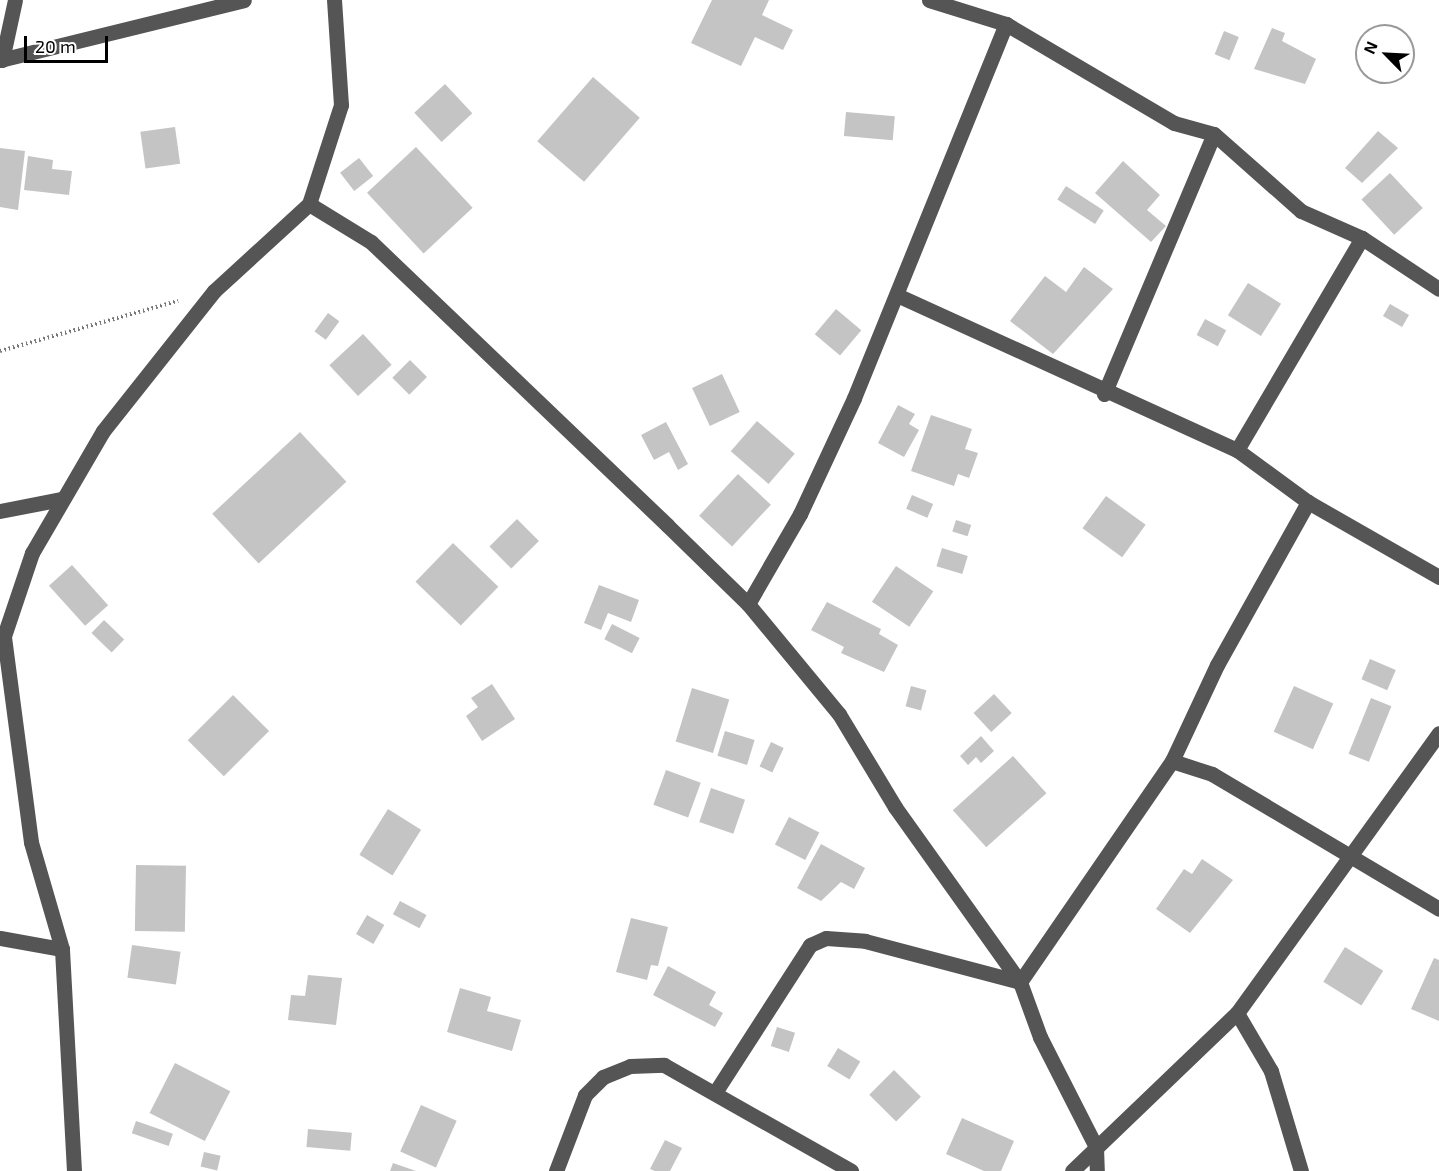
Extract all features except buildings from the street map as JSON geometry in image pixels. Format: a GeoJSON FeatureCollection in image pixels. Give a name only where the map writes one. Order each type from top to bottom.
{"type":"FeatureCollection","features":[{"type":"Feature","properties":{"kind":"street"},"geometry":{"type":"LineString","coordinates":[[15,0],[1,60],[244,0]]}},
{"type":"Feature","properties":{"kind":"street"},"geometry":{"type":"LineString","coordinates":[[74,1171],[62,949],[31,842],[4,636],[32,553],[103,431],[214,291],[309,204],[340,105],[334,0]]}},
{"type":"Feature","properties":{"kind":"street"},"geometry":{"type":"LineString","coordinates":[[929,0],[1006,24],[1174,123],[1215,134],[1301,211],[1362,238],[1439,289]]}},
{"type":"Feature","properties":{"kind":"street"},"geometry":{"type":"LineString","coordinates":[[748,604],[800,514],[899,296],[1006,24]]}},
{"type":"Feature","properties":{"kind":"street"},"geometry":{"type":"LineString","coordinates":[[1104,394],[1215,134]]}},
{"type":"Feature","properties":{"kind":"street"},"geometry":{"type":"LineString","coordinates":[[309,204],[371,242],[748,604],[839,714],[895,807],[1020,981],[1040,1037],[1096,1147],[1097,1171]]}},
{"type":"Feature","properties":{"kind":"street"},"geometry":{"type":"LineString","coordinates":[[1237,450],[1362,238]]}},
{"type":"Feature","properties":{"kind":"street"},"geometry":{"type":"LineString","coordinates":[[899,296],[1104,394],[1237,450],[1308,502],[1439,577]]}},
{"type":"Feature","properties":{"kind":"street"},"geometry":{"type":"LineString","coordinates":[[0,511],[62,499]]}},
{"type":"Feature","properties":{"kind":"street"},"geometry":{"type":"LineString","coordinates":[[1020,981],[1172,761],[1217,665],[1308,502]]}},
{"type":"Feature","properties":{"kind":"street"},"geometry":{"type":"LineString","coordinates":[[1072,1171],[1237,1013],[1346,856],[1439,733]]}},
{"type":"Feature","properties":{"kind":"street"},"geometry":{"type":"LineString","coordinates":[[1172,761],[1212,774],[1346,856],[1439,909]]}},
{"type":"Feature","properties":{"kind":"street"},"geometry":{"type":"LineString","coordinates":[[0,938],[62,949]]}},
{"type":"Feature","properties":{"kind":"street"},"geometry":{"type":"LineString","coordinates":[[716,1091],[810,945],[826,938],[865,941],[1020,981]]}},
{"type":"Feature","properties":{"kind":"street"},"geometry":{"type":"LineString","coordinates":[[1237,1013],[1271,1071],[1301,1171]]}},
{"type":"Feature","properties":{"kind":"street"},"geometry":{"type":"LineString","coordinates":[[556,1171],[585,1095],[603,1077],[630,1066],[664,1065],[716,1091],[851,1171]]}},
{"type":"Feature","properties":{"kind":"path"},"geometry":{"type":"LineString","coordinates":[[0,351],[214,291]]}}]}
